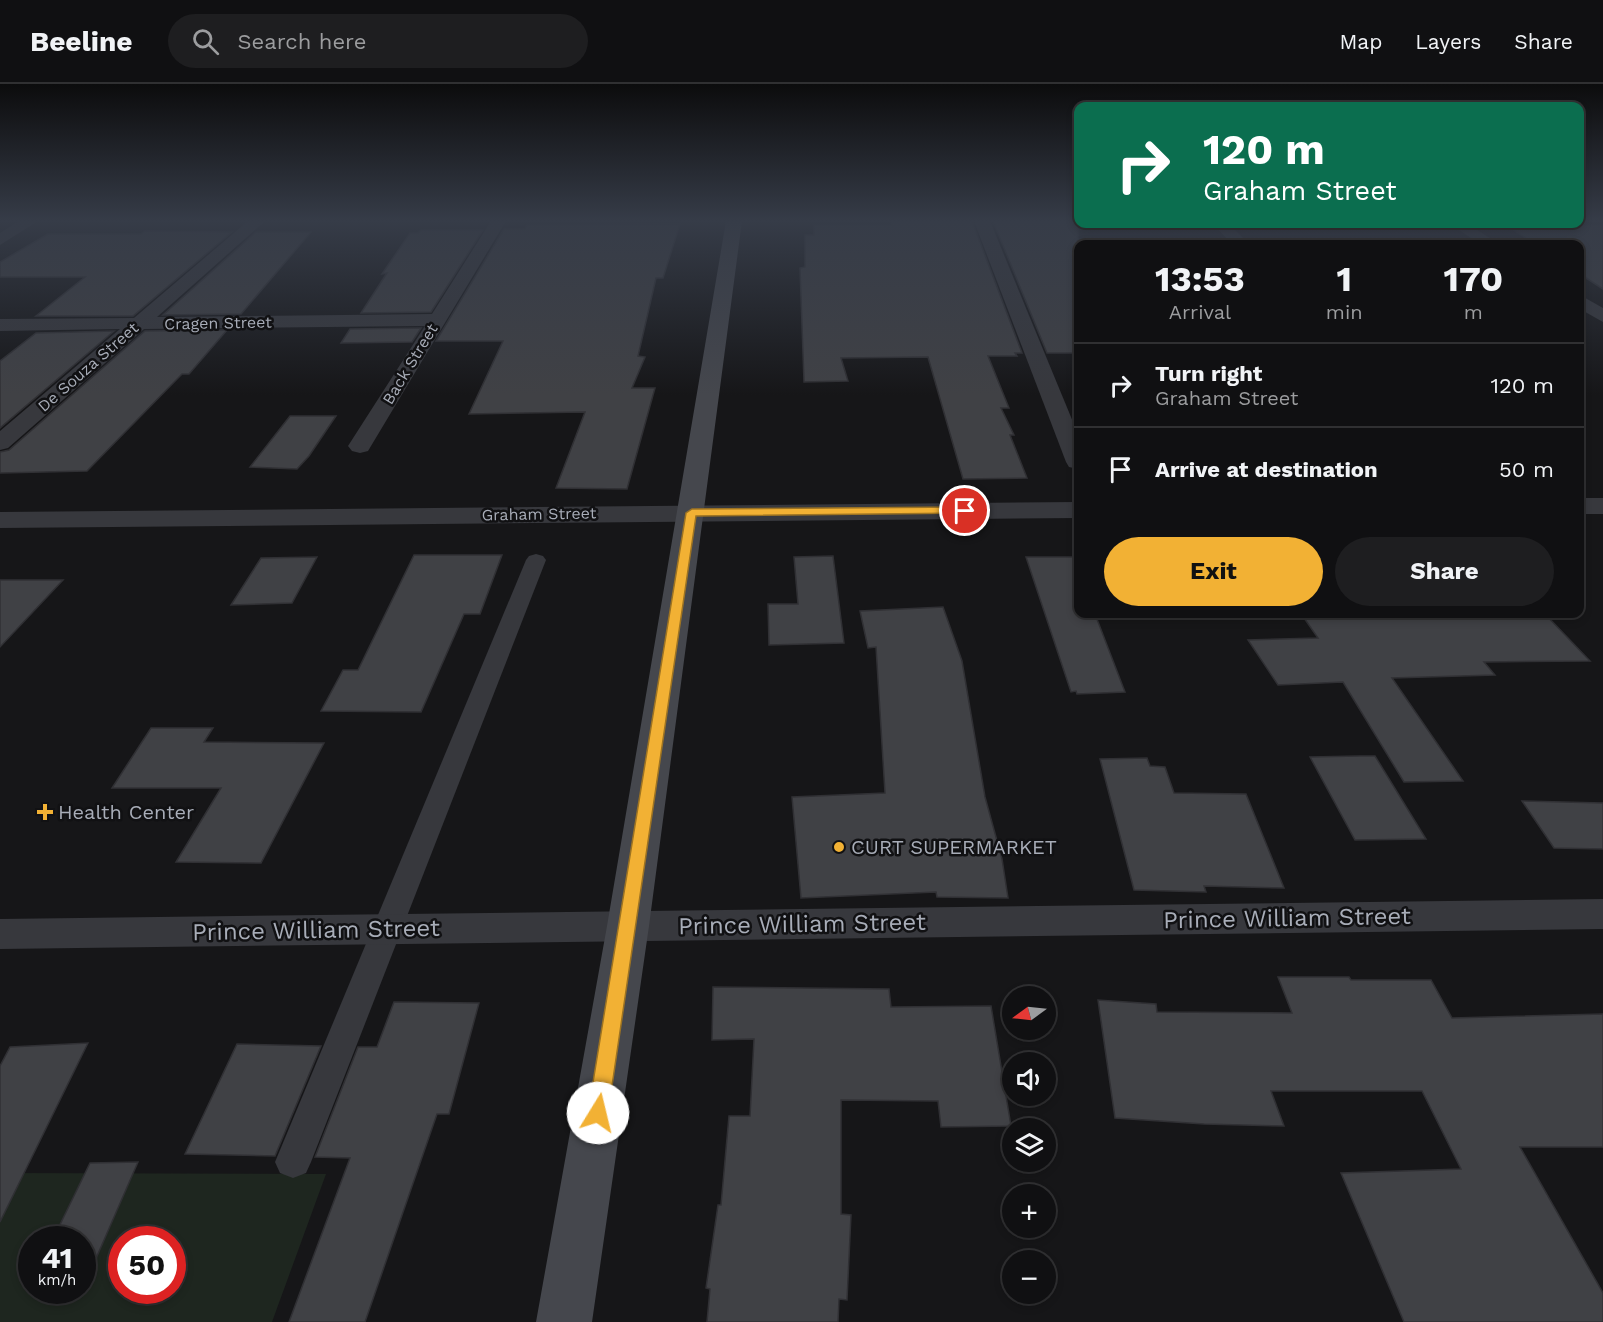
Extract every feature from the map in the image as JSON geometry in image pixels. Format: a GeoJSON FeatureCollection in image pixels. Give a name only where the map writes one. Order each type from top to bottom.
{"type":"FeatureCollection","features":[{"type":"Feature","properties":{"kind":"main road"},"geometry":{"type":"LineString","coordinates":[[564,1322],[628,926],[726,279]]}},
{"type":"Feature","properties":{"kind":"street","name":"De Souza Street"},"geometry":{"type":"LineString","coordinates":[[0,443],[191,279]]}},
{"type":"Feature","properties":{"kind":"street","name":"Back Street"},"geometry":{"type":"LineString","coordinates":[[360,446],[463,279]]}},
{"type":"Feature","properties":{"kind":"street"},"geometry":{"type":"LineString","coordinates":[[1005,279],[1074,452]]}},
{"type":"Feature","properties":{"kind":"street"},"geometry":{"type":"LineString","coordinates":[[1584,304],[1603,316]]}},
{"type":"Feature","properties":{"kind":"street","name":"Cragen Street"},"geometry":{"type":"LineString","coordinates":[[0,325],[437,320]]}},
{"type":"Feature","properties":{"kind":"street"},"geometry":{"type":"LineString","coordinates":[[1584,506],[1603,506]]}},
{"type":"Feature","properties":{"kind":"street","name":"Graham Street"},"geometry":{"type":"LineString","coordinates":[[0,520],[1074,510]]}},
{"type":"Feature","properties":{"kind":"street","name":"Prince William Street"},"geometry":{"type":"LineString","coordinates":[[0,934],[1603,914]]}},
{"type":"Feature","properties":{"kind":"lane"},"geometry":{"type":"LineString","coordinates":[[293,1162],[536,560]]}},
{"type":"Feature","properties":{"kind":"shaded area"},"geometry":{"type":"Polygon","coordinates":[[[0,1173],[326,1174],[272,1322],[0,1322],[0,1173]]]}},
{"type":"Feature","properties":{"kind":"building"},"geometry":{"type":"Polygon","coordinates":[[[83,279],[177,279],[133,316],[36,316],[83,279]]]}},
{"type":"Feature","properties":{"kind":"building"},"geometry":{"type":"Polygon","coordinates":[[[204,279],[271,279],[241,314],[163,315],[204,279]]]}},
{"type":"Feature","properties":{"kind":"building"},"geometry":{"type":"Polygon","coordinates":[[[383,279],[452,279],[431,312],[361,313],[383,279]]]}},
{"type":"Feature","properties":{"kind":"building"},"geometry":{"type":"Polygon","coordinates":[[[474,279],[656,279],[638,356],[645,357],[632,388],[655,388],[627,489],[556,488],[585,412],[469,414],[503,341],[436,341],[474,279]]]}},
{"type":"Feature","properties":{"kind":"building"},"geometry":{"type":"Polygon","coordinates":[[[800,279],[994,279],[1022,353],[1015,353],[1017,356],[988,356],[1009,408],[1001,408],[1014,435],[1010,435],[1027,478],[963,479],[928,357],[841,358],[848,381],[804,382],[800,279]]]}},
{"type":"Feature","properties":{"kind":"building"},"geometry":{"type":"Polygon","coordinates":[[[1017,279],[1074,279],[1074,353],[1047,353],[1017,279]]]}},
{"type":"Feature","properties":{"kind":"building"},"geometry":{"type":"Polygon","coordinates":[[[1587,279],[1603,279],[1603,289],[1587,279]]]}},
{"type":"Feature","properties":{"kind":"building"},"geometry":{"type":"Polygon","coordinates":[[[421,328],[412,342],[341,343],[350,329],[421,328]]]}},
{"type":"Feature","properties":{"kind":"building"},"geometry":{"type":"Polygon","coordinates":[[[227,330],[189,374],[182,374],[87,471],[0,473],[0,452],[9,450],[145,331],[227,330]]]}},
{"type":"Feature","properties":{"kind":"building"},"geometry":{"type":"Polygon","coordinates":[[[114,331],[0,428],[0,361],[36,333],[114,331]]]}},
{"type":"Feature","properties":{"kind":"building"},"geometry":{"type":"Polygon","coordinates":[[[290,416],[336,416],[309,456],[297,469],[250,467],[290,416]]]}},
{"type":"Feature","properties":{"kind":"building"},"geometry":{"type":"Polygon","coordinates":[[[414,555],[502,555],[480,614],[464,614],[421,712],[321,711],[343,670],[358,670],[414,555]]]}},
{"type":"Feature","properties":{"kind":"building"},"geometry":{"type":"Polygon","coordinates":[[[833,556],[844,643],[769,645],[768,604],[798,604],[794,557],[833,556]]]}},
{"type":"Feature","properties":{"kind":"building"},"geometry":{"type":"Polygon","coordinates":[[[317,557],[292,603],[231,605],[261,558],[317,557]]]}},
{"type":"Feature","properties":{"kind":"building"},"geometry":{"type":"Polygon","coordinates":[[[1026,557],[1074,557],[1074,618],[1097,618],[1125,692],[1077,694],[1076,691],[1071,692],[1026,557]]]}},
{"type":"Feature","properties":{"kind":"building"},"geometry":{"type":"Polygon","coordinates":[[[0,580],[63,580],[0,647],[0,580]]]}},
{"type":"Feature","properties":{"kind":"building"},"geometry":{"type":"Polygon","coordinates":[[[943,607],[962,661],[985,797],[1002,859],[1008,898],[937,897],[936,892],[801,898],[792,797],[885,793],[876,647],[868,648],[860,611],[943,607]]]}},
{"type":"Feature","properties":{"kind":"building"},"geometry":{"type":"Polygon","coordinates":[[[1304,618],[1549,618],[1590,661],[1484,662],[1495,675],[1392,678],[1463,781],[1404,782],[1343,682],[1278,685],[1248,640],[1318,638],[1304,618]]]}},
{"type":"Feature","properties":{"kind":"building"},"geometry":{"type":"Polygon","coordinates":[[[151,728],[213,728],[204,742],[324,743],[261,863],[176,862],[221,788],[112,788],[151,728]]]}},
{"type":"Feature","properties":{"kind":"building"},"geometry":{"type":"Polygon","coordinates":[[[1375,756],[1426,839],[1355,840],[1310,757],[1375,756]]]}},
{"type":"Feature","properties":{"kind":"building"},"geometry":{"type":"Polygon","coordinates":[[[1147,758],[1150,766],[1165,767],[1174,793],[1246,794],[1284,888],[1204,886],[1206,892],[1134,890],[1100,759],[1147,758]]]}},
{"type":"Feature","properties":{"kind":"building"},"geometry":{"type":"Polygon","coordinates":[[[1522,801],[1603,803],[1603,849],[1554,848],[1522,801]]]}},
{"type":"Feature","properties":{"kind":"building"},"geometry":{"type":"Polygon","coordinates":[[[1278,977],[1431,980],[1452,1018],[1603,1014],[1603,1147],[1520,1147],[1603,1293],[1603,1322],[1404,1322],[1341,1173],[1461,1169],[1422,1091],[1271,1091],[1284,1126],[1115,1118],[1098,1000],[1156,1004],[1157,1012],[1292,1013],[1278,977]]]}},
{"type":"Feature","properties":{"kind":"building"},"geometry":{"type":"Polygon","coordinates":[[[713,987],[889,989],[891,1007],[991,1006],[1002,1072],[1002,1106],[1008,1106],[1010,1118],[1002,1118],[1002,1126],[941,1127],[938,1101],[841,1100],[841,1214],[851,1215],[847,1300],[839,1299],[838,1322],[707,1322],[710,1289],[706,1288],[718,1205],[721,1205],[729,1116],[750,1116],[754,1039],[712,1040],[713,987]]]}},
{"type":"Feature","properties":{"kind":"building"},"geometry":{"type":"Polygon","coordinates":[[[394,1002],[479,1003],[449,1114],[437,1114],[365,1322],[289,1322],[350,1158],[315,1157],[358,1047],[377,1047],[394,1002]]]}},
{"type":"Feature","properties":{"kind":"building"},"geometry":{"type":"Polygon","coordinates":[[[88,1043],[0,1222],[0,1066],[10,1047],[88,1043]]]}},
{"type":"Feature","properties":{"kind":"building"},"geometry":{"type":"Polygon","coordinates":[[[237,1044],[321,1046],[275,1156],[185,1154],[237,1044]]]}},
{"type":"Feature","properties":{"kind":"building"},"geometry":{"type":"Polygon","coordinates":[[[138,1162],[110,1226],[108,1226],[96,1258],[96,1226],[59,1226],[90,1163],[138,1162]]]}},
{"type":"Feature","properties":{"kind":"place","name":"Health Center"},"geometry":{"type":"Point","coordinates":[45,812]}},
{"type":"Feature","properties":{"kind":"place","name":"CURT SUPERMARKET"},"geometry":{"type":"Point","coordinates":[839,847]}},
{"type":"Feature","properties":{"kind":"route"},"geometry":{"type":"LineString","coordinates":[[598,1113],[692,513],[965,511]]}}]}
